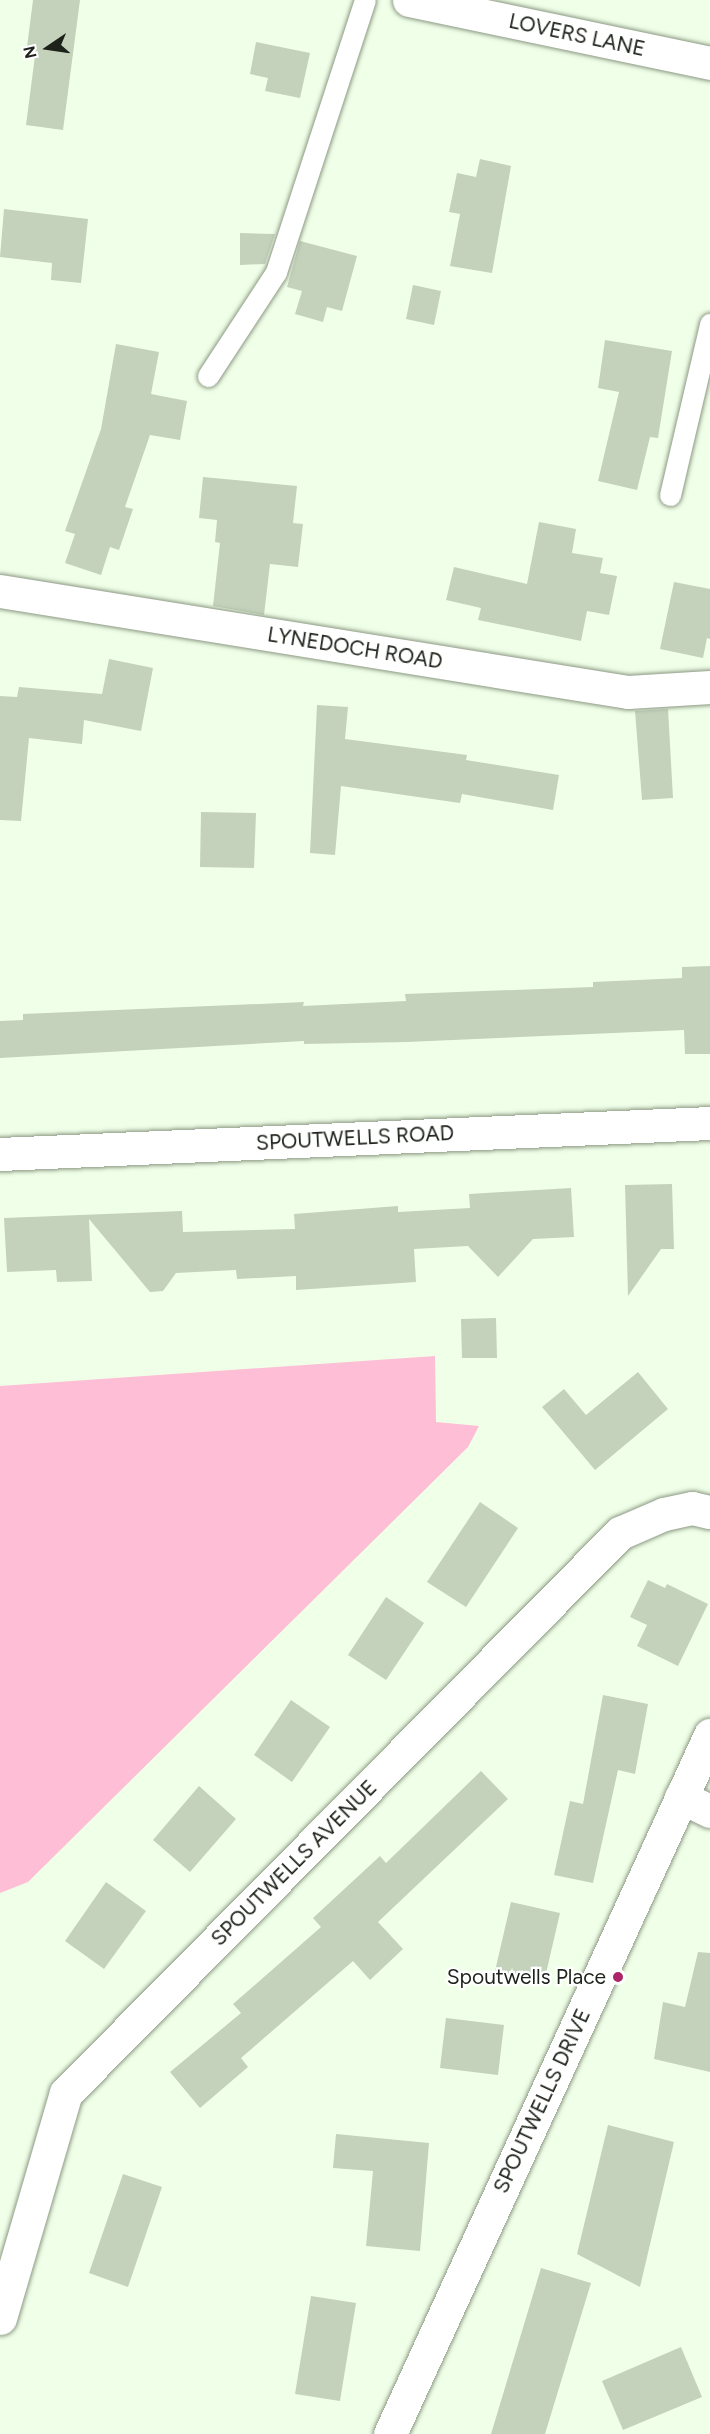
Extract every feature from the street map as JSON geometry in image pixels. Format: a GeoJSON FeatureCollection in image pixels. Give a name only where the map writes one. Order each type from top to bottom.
{"type":"FeatureCollection","features":[{"type":"Feature","properties":{"kind":"street","name":"LOVERS LANE"},"geometry":{"type":"LineString","coordinates":[[410,0],[710,63]]}},
{"type":"Feature","properties":{"kind":"street","name":"LYNEDOCH ROAD"},"geometry":{"type":"LineString","coordinates":[[0,591],[628,692],[710,687]]}},
{"type":"Feature","properties":{"kind":"street","name":"SPOUTWELLS ROAD"},"geometry":{"type":"LineString","coordinates":[[0,1154],[710,1123]]}},
{"type":"Feature","properties":{"kind":"street","name":"SPOUTWELLS AVENUE"},"geometry":{"type":"LineString","coordinates":[[0,2318],[66,2093],[620,1533],[664,1514],[692,1508],[710,1512]]}},
{"type":"Feature","properties":{"kind":"street","name":"SPOUTWELLS DRIVE"},"geometry":{"type":"LineString","coordinates":[[390,2434],[696,1804],[710,1735]]}},
{"type":"Feature","properties":{"kind":"lane"},"geometry":{"type":"LineString","coordinates":[[208,376],[276,272],[366,0]]}},
{"type":"Feature","properties":{"kind":"lane"},"geometry":{"type":"LineString","coordinates":[[670,495],[710,324]]}},
{"type":"Feature","properties":{"kind":"shaded area"},"geometry":{"type":"Polygon","coordinates":[[[435,1356],[436,1422],[479,1426],[468,1447],[28,1882],[0,1893],[0,1386],[435,1356]]]}},
{"type":"Feature","properties":{"kind":"building"},"geometry":{"type":"Polygon","coordinates":[[[33,0],[80,0],[63,130],[26,125],[36,48],[27,47],[33,0]]]}},
{"type":"Feature","properties":{"kind":"building"},"geometry":{"type":"Polygon","coordinates":[[[256,42],[310,53],[300,98],[265,91],[268,78],[250,74],[256,42]]]}},
{"type":"Feature","properties":{"kind":"building"},"geometry":{"type":"Polygon","coordinates":[[[480,159],[511,166],[492,273],[450,266],[460,214],[449,212],[457,173],[476,177],[480,159]]]}},
{"type":"Feature","properties":{"kind":"building"},"geometry":{"type":"Polygon","coordinates":[[[4,209],[88,219],[81,283],[51,280],[52,263],[0,257],[4,209]]]}},
{"type":"Feature","properties":{"kind":"building"},"geometry":{"type":"Polygon","coordinates":[[[240,233],[275,234],[265,264],[240,265],[240,233]]]}},
{"type":"Feature","properties":{"kind":"building"},"geometry":{"type":"Polygon","coordinates":[[[300,241],[357,256],[342,311],[327,307],[323,322],[295,314],[302,291],[287,287],[300,241]]]}},
{"type":"Feature","properties":{"kind":"building"},"geometry":{"type":"Polygon","coordinates":[[[413,285],[441,291],[434,325],[406,319],[413,285]]]}},
{"type":"Feature","properties":{"kind":"building"},"geometry":{"type":"Polygon","coordinates":[[[605,340],[672,351],[658,438],[650,437],[637,490],[598,481],[619,392],[598,388],[605,340]]]}},
{"type":"Feature","properties":{"kind":"building"},"geometry":{"type":"Polygon","coordinates":[[[116,344],[159,352],[151,394],[187,401],[180,440],[150,435],[125,507],[133,509],[119,550],[110,547],[101,575],[65,563],[75,534],[65,531],[101,429],[116,344]]]}},
{"type":"Feature","properties":{"kind":"building"},"geometry":{"type":"Polygon","coordinates":[[[203,477],[297,486],[293,523],[303,524],[298,567],[270,564],[264,615],[213,606],[220,543],[215,542],[217,520],[199,518],[203,477]]]}},
{"type":"Feature","properties":{"kind":"building"},"geometry":{"type":"Polygon","coordinates":[[[539,522],[576,529],[572,553],[603,558],[600,573],[617,576],[609,615],[587,611],[581,641],[478,620],[481,608],[446,600],[454,567],[527,584],[539,522]]]}},
{"type":"Feature","properties":{"kind":"building"},"geometry":{"type":"Polygon","coordinates":[[[674,582],[710,589],[710,639],[707,638],[703,658],[660,649],[674,582]]]}},
{"type":"Feature","properties":{"kind":"building"},"geometry":{"type":"Polygon","coordinates":[[[109,659],[153,668],[141,731],[84,720],[82,744],[29,738],[21,821],[0,820],[0,696],[17,697],[19,687],[102,694],[109,659]]]}},
{"type":"Feature","properties":{"kind":"building"},"geometry":{"type":"Polygon","coordinates":[[[317,705],[348,707],[345,739],[467,755],[466,760],[559,775],[553,810],[462,794],[460,803],[341,786],[335,855],[310,853],[317,705]]]}},
{"type":"Feature","properties":{"kind":"building"},"geometry":{"type":"Polygon","coordinates":[[[668,709],[673,798],[642,800],[635,711],[668,709]]]}},
{"type":"Feature","properties":{"kind":"building"},"geometry":{"type":"Polygon","coordinates":[[[201,812],[256,813],[254,868],[200,867],[201,812]]]}},
{"type":"Feature","properties":{"kind":"building"},"geometry":{"type":"Polygon","coordinates":[[[710,966],[710,1054],[685,1054],[684,1030],[407,1042],[304,1044],[304,1041],[0,1058],[0,1021],[23,1020],[23,1014],[304,1002],[303,1006],[406,1001],[405,994],[593,987],[593,982],[682,978],[682,967],[710,966]]]}},
{"type":"Feature","properties":{"kind":"building"},"geometry":{"type":"Polygon","coordinates":[[[672,1184],[674,1249],[661,1249],[628,1296],[625,1185],[672,1184]]]}},
{"type":"Feature","properties":{"kind":"building"},"geometry":{"type":"Polygon","coordinates":[[[571,1188],[574,1237],[533,1239],[498,1277],[468,1246],[414,1249],[416,1282],[296,1290],[296,1276],[237,1279],[236,1270],[176,1273],[163,1291],[150,1292],[89,1219],[92,1281],[57,1282],[56,1270],[7,1272],[4,1218],[182,1211],[183,1232],[295,1229],[294,1214],[398,1206],[398,1212],[470,1208],[469,1194],[571,1188]]]}},
{"type":"Feature","properties":{"kind":"building"},"geometry":{"type":"Polygon","coordinates":[[[496,1318],[497,1358],[462,1358],[461,1319],[496,1318]]]}},
{"type":"Feature","properties":{"kind":"building"},"geometry":{"type":"Polygon","coordinates":[[[638,1372],[668,1409],[595,1470],[542,1407],[564,1389],[586,1415],[638,1372]]]}},
{"type":"Feature","properties":{"kind":"building"},"geometry":{"type":"Polygon","coordinates":[[[480,1502],[518,1528],[466,1607],[427,1582],[480,1502]]]}},
{"type":"Feature","properties":{"kind":"building"},"geometry":{"type":"Polygon","coordinates":[[[648,1580],[665,1588],[667,1584],[708,1604],[678,1666],[637,1646],[647,1625],[630,1617],[648,1580]]]}},
{"type":"Feature","properties":{"kind":"building"},"geometry":{"type":"Polygon","coordinates":[[[386,1597],[424,1623],[386,1680],[348,1655],[386,1597]]]}},
{"type":"Feature","properties":{"kind":"building"},"geometry":{"type":"Polygon","coordinates":[[[603,1695],[648,1704],[635,1774],[618,1770],[593,1883],[554,1875],[570,1801],[583,1804],[603,1695]]]}},
{"type":"Feature","properties":{"kind":"building"},"geometry":{"type":"Polygon","coordinates":[[[291,1700],[330,1727],[292,1782],[254,1755],[291,1700]]]}},
{"type":"Feature","properties":{"kind":"building"},"geometry":{"type":"Polygon","coordinates":[[[481,1771],[508,1799],[378,1922],[403,1949],[370,1980],[353,1961],[241,2058],[248,2067],[200,2108],[170,2072],[241,2013],[233,2004],[321,1927],[313,1918],[380,1856],[386,1863],[481,1771]]]}},
{"type":"Feature","properties":{"kind":"building"},"geometry":{"type":"Polygon","coordinates":[[[199,1786],[236,1819],[190,1872],[153,1840],[199,1786]]]}},
{"type":"Feature","properties":{"kind":"building"},"geometry":{"type":"Polygon","coordinates":[[[106,1882],[146,1911],[104,1969],[65,1941],[106,1882]]]}},
{"type":"Feature","properties":{"kind":"building"},"geometry":{"type":"Polygon","coordinates":[[[511,1902],[560,1913],[544,1982],[495,1971],[511,1902]]]}},
{"type":"Feature","properties":{"kind":"building"},"geometry":{"type":"Polygon","coordinates":[[[698,1952],[710,1953],[710,2072],[654,2059],[663,2002],[685,2007],[698,1952]]]}},
{"type":"Feature","properties":{"kind":"building"},"geometry":{"type":"Polygon","coordinates":[[[446,2018],[504,2025],[498,2075],[440,2068],[446,2018]]]}},
{"type":"Feature","properties":{"kind":"building"},"geometry":{"type":"Polygon","coordinates":[[[608,2125],[674,2142],[640,2287],[577,2254],[608,2125]]]}},
{"type":"Feature","properties":{"kind":"building"},"geometry":{"type":"Polygon","coordinates":[[[336,2134],[429,2143],[420,2251],[366,2246],[373,2171],[333,2168],[336,2134]]]}},
{"type":"Feature","properties":{"kind":"building"},"geometry":{"type":"Polygon","coordinates":[[[123,2174],[162,2187],[128,2287],[89,2273],[123,2174]]]}},
{"type":"Feature","properties":{"kind":"building"},"geometry":{"type":"Polygon","coordinates":[[[541,2268],[591,2283],[545,2434],[491,2434],[541,2268]]]}},
{"type":"Feature","properties":{"kind":"building"},"geometry":{"type":"Polygon","coordinates":[[[311,2296],[356,2303],[340,2401],[295,2394],[311,2296]]]}},
{"type":"Feature","properties":{"kind":"building"},"geometry":{"type":"Polygon","coordinates":[[[681,2347],[702,2397],[623,2430],[602,2381],[681,2347]]]}},
{"type":"Feature","properties":{"kind":"place","name":"Spoutwells Place"},"geometry":{"type":"Point","coordinates":[618,1977]}}]}
